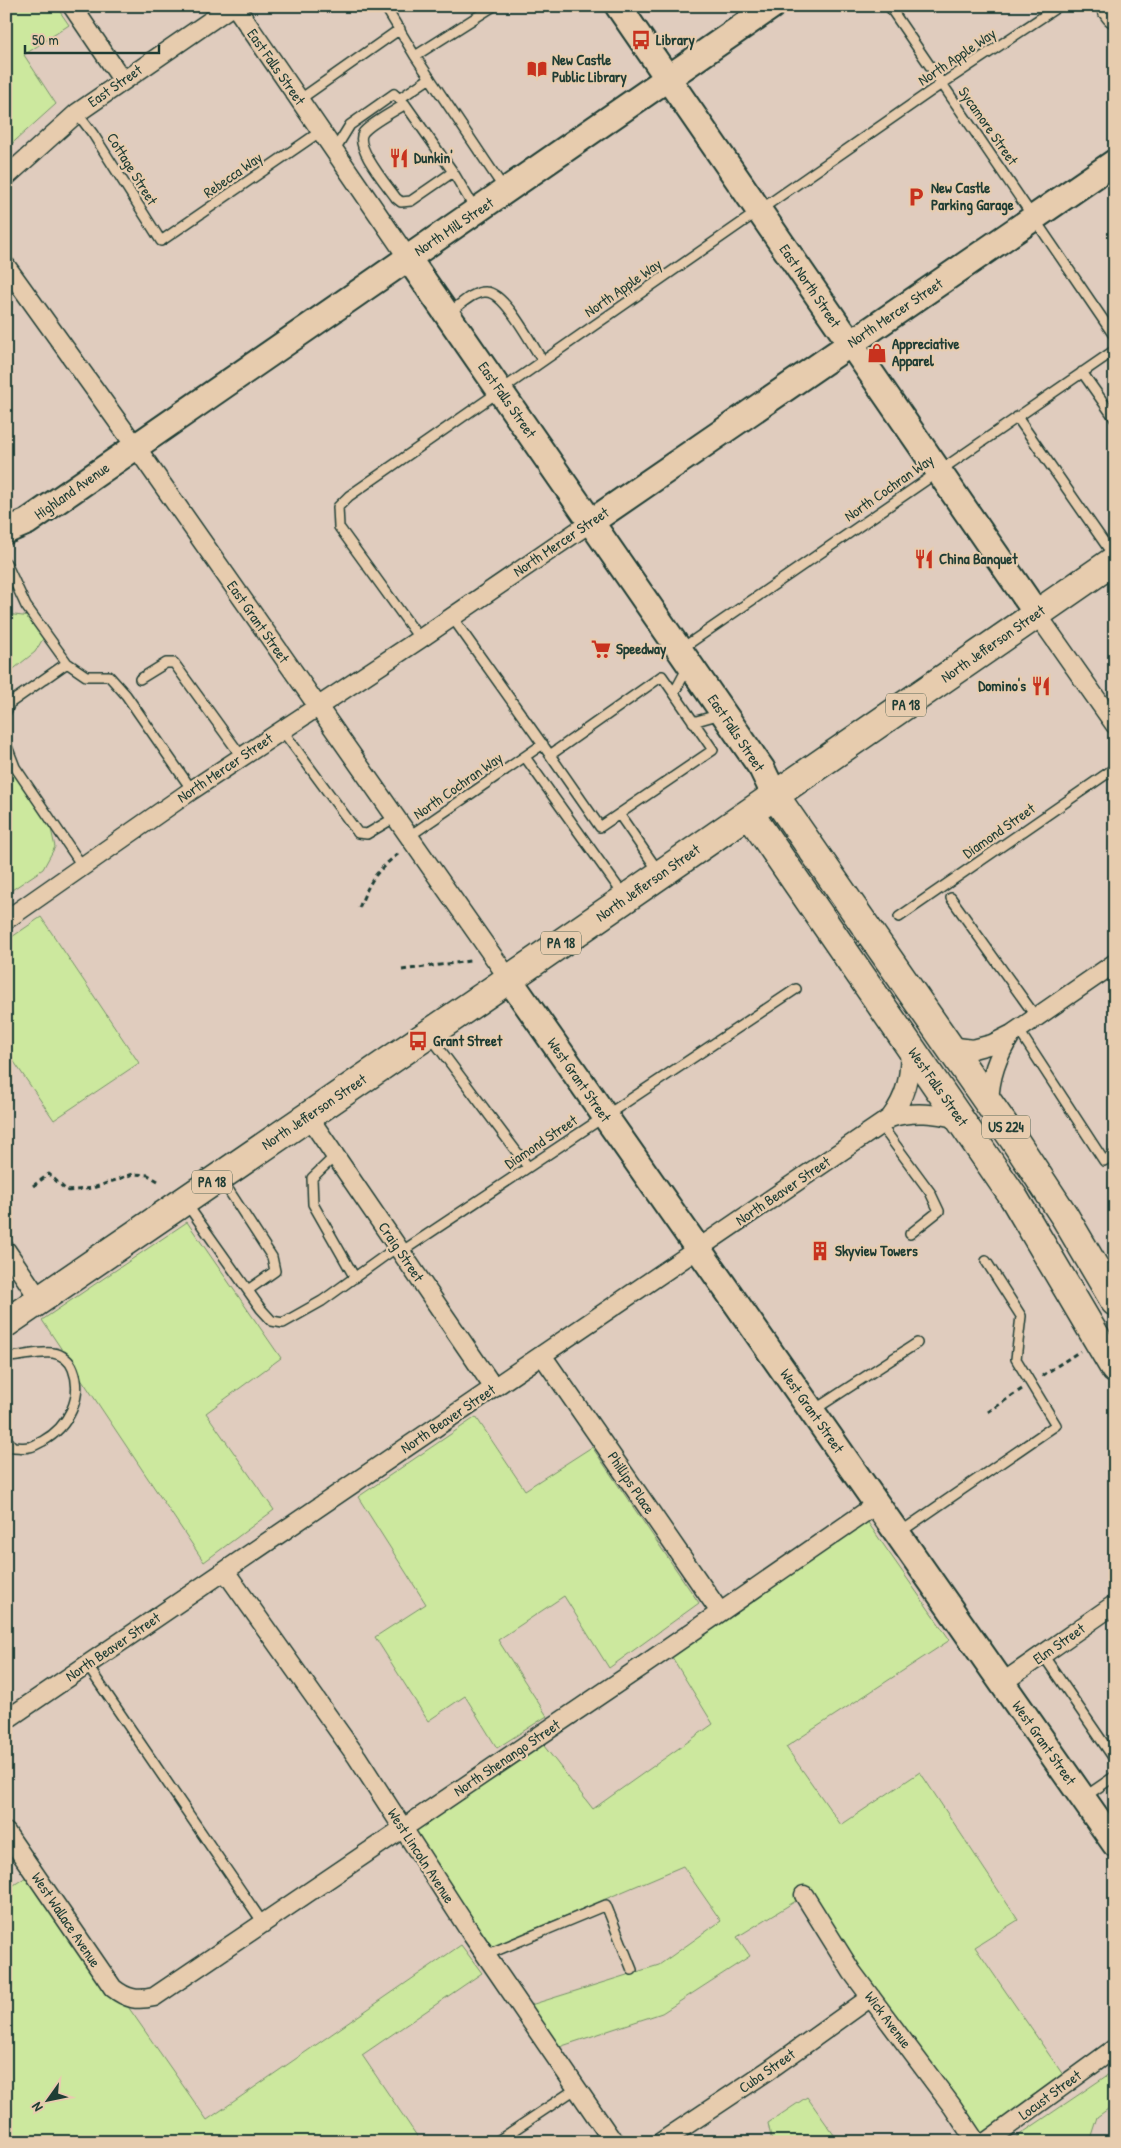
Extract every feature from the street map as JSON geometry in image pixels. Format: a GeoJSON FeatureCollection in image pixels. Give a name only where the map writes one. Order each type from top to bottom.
{"type":"FeatureCollection","features":[{"type":"Feature","properties":{"kind":"main road"},"geometry":{"type":"LineString","coordinates":[[1110,6],[1115,13]]}},
{"type":"Feature","properties":{"kind":"main road","name":"North Jefferson Street"},"geometry":{"type":"LineString","coordinates":[[18,1309],[185,1201],[626,899],[1115,559]]}},
{"type":"Feature","properties":{"kind":"main road","name":"US 224"},"geometry":{"type":"LineString","coordinates":[[775,796],[989,1104],[1065,1217],[1112,1295]]}},
{"type":"Feature","properties":{"kind":"main road","name":"West Falls Street"},"geometry":{"type":"LineString","coordinates":[[749,813],[960,1119],[1036,1234],[1114,1365]]}},
{"type":"Feature","properties":{"kind":"street"},"geometry":{"type":"LineString","coordinates":[[72,6],[123,80]]}},
{"type":"Feature","properties":{"kind":"street","name":"East Street"},"geometry":{"type":"LineString","coordinates":[[6,178],[77,113],[233,6]]}},
{"type":"Feature","properties":{"kind":"street","name":"East Falls Street"},"geometry":{"type":"LineString","coordinates":[[233,6],[762,769],[775,796]]}},
{"type":"Feature","properties":{"kind":"street","name":"East North Street"},"geometry":{"type":"LineString","coordinates":[[618,6],[937,472],[1037,614]]}},
{"type":"Feature","properties":{"kind":"street","name":"North Mill Street"},"geometry":{"type":"LineString","coordinates":[[136,447],[772,6]]}},
{"type":"Feature","properties":{"kind":"street","name":"North Mercer Street"},"geometry":{"type":"LineString","coordinates":[[6,920],[192,790],[420,639],[1115,162]]}},
{"type":"Feature","properties":{"kind":"street","name":"East Grant Street"},"geometry":{"type":"LineString","coordinates":[[6,266],[136,447],[508,979]]}},
{"type":"Feature","properties":{"kind":"street","name":"Highland Avenue"},"geometry":{"type":"LineString","coordinates":[[6,531],[26,522],[136,447]]}},
{"type":"Feature","properties":{"kind":"street"},"geometry":{"type":"LineString","coordinates":[[1037,614],[1115,725]]}},
{"type":"Feature","properties":{"kind":"street"},"geometry":{"type":"LineString","coordinates":[[949,1046],[983,1047],[1015,1032],[1115,963]]}},
{"type":"Feature","properties":{"kind":"street","name":"West Grant Street"},"geometry":{"type":"LineString","coordinates":[[508,979],[1115,1844]]}},
{"type":"Feature","properties":{"kind":"street"},"geometry":{"type":"LineString","coordinates":[[989,1104],[989,1086],[995,1062],[1015,1032]]}},
{"type":"Feature","properties":{"kind":"street","name":"North Beaver Street"},"geometry":{"type":"LineString","coordinates":[[885,1121],[900,1103],[907,1087],[910,1062],[908,1046]]}},
{"type":"Feature","properties":{"kind":"street","name":"North Beaver Street"},"geometry":{"type":"LineString","coordinates":[[6,1720],[885,1121],[904,1114],[928,1113],[960,1119]]}},
{"type":"Feature","properties":{"kind":"street","name":"Craig Street"},"geometry":{"type":"LineString","coordinates":[[308,1116],[494,1388]]}},
{"type":"Feature","properties":{"kind":"street"},"geometry":{"type":"LineString","coordinates":[[6,1250],[18,1309]]}},
{"type":"Feature","properties":{"kind":"street","name":"Phillips Place"},"geometry":{"type":"LineString","coordinates":[[542,1355],[720,1612]]}},
{"type":"Feature","properties":{"kind":"street","name":"North Shenango Street"},"geometry":{"type":"LineString","coordinates":[[132,1999],[141,2000],[154,1997],[877,1504]]}},
{"type":"Feature","properties":{"kind":"street","name":"West Lincoln Avenue"},"geometry":{"type":"LineString","coordinates":[[225,1571],[357,1757],[486,1955],[610,2137],[616,2142]]}},
{"type":"Feature","properties":{"kind":"street","name":"Elm Street"},"geometry":{"type":"LineString","coordinates":[[1002,1683],[1115,1604]]}},
{"type":"Feature","properties":{"kind":"street","name":"West Wallace Avenue"},"geometry":{"type":"LineString","coordinates":[[6,1832],[113,1988],[132,1999]]}},
{"type":"Feature","properties":{"kind":"street","name":"Wick Avenue"},"geometry":{"type":"LineString","coordinates":[[804,1895],[852,1972],[976,2142]]}},
{"type":"Feature","properties":{"kind":"street","name":"Cuba Street"},"geometry":{"type":"LineString","coordinates":[[661,2142],[769,2070],[872,1997]]}},
{"type":"Feature","properties":{"kind":"street","name":"Locust Street"},"geometry":{"type":"LineString","coordinates":[[986,2142],[1115,2048]]}},
{"type":"Feature","properties":{"kind":"lane"},"geometry":{"type":"LineString","coordinates":[[385,6],[415,56],[506,192]]}},
{"type":"Feature","properties":{"kind":"lane"},"geometry":{"type":"LineString","coordinates":[[415,56],[494,6]]}},
{"type":"Feature","properties":{"kind":"lane","name":"Sycamore Street"},"geometry":{"type":"LineString","coordinates":[[889,6],[1115,337]]}},
{"type":"Feature","properties":{"kind":"lane","name":"North Apple Way"},"geometry":{"type":"LineString","coordinates":[[420,639],[339,527],[338,507],[349,496],[942,83],[1059,6]]}},
{"type":"Feature","properties":{"kind":"lane"},"geometry":{"type":"LineString","coordinates":[[299,100],[400,29]]}},
{"type":"Feature","properties":{"kind":"lane"},"geometry":{"type":"LineString","coordinates":[[430,78],[363,133],[361,140],[363,150],[390,190],[402,202],[411,201],[452,172]]}},
{"type":"Feature","properties":{"kind":"lane"},"geometry":{"type":"LineString","coordinates":[[334,151],[346,130],[361,115],[394,94],[402,102],[452,172],[476,212]]}},
{"type":"Feature","properties":{"kind":"lane","name":"Cottage Street"},"geometry":{"type":"LineString","coordinates":[[77,113],[94,134],[161,241]]}},
{"type":"Feature","properties":{"kind":"lane","name":"Rebecca Way"},"geometry":{"type":"LineString","coordinates":[[161,241],[321,131]]}},
{"type":"Feature","properties":{"kind":"lane"},"geometry":{"type":"LineString","coordinates":[[447,314],[473,296],[485,291],[496,294],[505,304],[542,360]]}},
{"type":"Feature","properties":{"kind":"lane","name":"North Cochran Way"},"geometry":{"type":"LineString","coordinates":[[684,657],[937,472],[1115,350]]}},
{"type":"Feature","properties":{"kind":"lane"},"geometry":{"type":"LineString","coordinates":[[1082,372],[1115,419]]}},
{"type":"Feature","properties":{"kind":"lane"},"geometry":{"type":"LineString","coordinates":[[1017,417],[1115,559]]}},
{"type":"Feature","properties":{"kind":"lane"},"geometry":{"type":"LineString","coordinates":[[6,563],[26,606],[67,664],[86,676],[109,676],[126,695],[192,790]]}},
{"type":"Feature","properties":{"kind":"lane"},"geometry":{"type":"LineString","coordinates":[[452,617],[600,827],[713,750],[662,676],[550,755]]}},
{"type":"Feature","properties":{"kind":"lane"},"geometry":{"type":"LineString","coordinates":[[674,693],[684,657]]}},
{"type":"Feature","properties":{"kind":"lane"},"geometry":{"type":"LineString","coordinates":[[140,680],[166,663],[174,663],[242,757]]}},
{"type":"Feature","properties":{"kind":"lane"},"geometry":{"type":"LineString","coordinates":[[6,712],[10,703],[67,664]]}},
{"type":"Feature","properties":{"kind":"lane"},"geometry":{"type":"LineString","coordinates":[[694,722],[724,714]]}},
{"type":"Feature","properties":{"kind":"lane"},"geometry":{"type":"LineString","coordinates":[[282,730],[358,833],[367,834],[394,818]]}},
{"type":"Feature","properties":{"kind":"lane"},"geometry":{"type":"LineString","coordinates":[[6,744],[15,767],[83,867]]}},
{"type":"Feature","properties":{"kind":"lane","name":"North Cochran Way"},"geometry":{"type":"LineString","coordinates":[[408,837],[543,744]]}},
{"type":"Feature","properties":{"kind":"lane"},"geometry":{"type":"LineString","coordinates":[[525,757],[626,899]]}},
{"type":"Feature","properties":{"kind":"lane","name":"Diamond Street"},"geometry":{"type":"LineString","coordinates":[[900,917],[1115,768]]}},
{"type":"Feature","properties":{"kind":"lane"},"geometry":{"type":"LineString","coordinates":[[619,814],[660,875]]}},
{"type":"Feature","properties":{"kind":"lane"},"geometry":{"type":"LineString","coordinates":[[951,898],[1036,1018]]}},
{"type":"Feature","properties":{"kind":"lane","name":"Diamond Street"},"geometry":{"type":"LineString","coordinates":[[185,1201],[272,1321],[283,1323],[322,1301],[528,1167],[796,989]]}},
{"type":"Feature","properties":{"kind":"lane"},"geometry":{"type":"LineString","coordinates":[[1015,1032],[1104,1161],[1115,1154]]}},
{"type":"Feature","properties":{"kind":"lane"},"geometry":{"type":"LineString","coordinates":[[429,1034],[528,1167]]}},
{"type":"Feature","properties":{"kind":"lane"},"geometry":{"type":"LineString","coordinates":[[885,1121],[930,1192],[939,1211],[910,1234]]}},
{"type":"Feature","properties":{"kind":"lane"},"geometry":{"type":"LineString","coordinates":[[335,1156],[312,1178],[313,1204],[355,1278]]}},
{"type":"Feature","properties":{"kind":"lane"},"geometry":{"type":"LineString","coordinates":[[220,1177],[272,1257],[275,1271],[248,1290]]}},
{"type":"Feature","properties":{"kind":"lane"},"geometry":{"type":"LineString","coordinates":[[898,1534],[1056,1425],[1016,1359],[1021,1316],[986,1261]]}},
{"type":"Feature","properties":{"kind":"lane"},"geometry":{"type":"LineString","coordinates":[[812,1411],[917,1343]]}},
{"type":"Feature","properties":{"kind":"lane"},"geometry":{"type":"LineString","coordinates":[[6,1357],[53,1353],[62,1356],[71,1363],[77,1378],[77,1395],[71,1412],[64,1423],[49,1437],[30,1448],[13,1447],[6,1439]]}},
{"type":"Feature","properties":{"kind":"lane"},"geometry":{"type":"LineString","coordinates":[[1043,1655],[1115,1760]]}},
{"type":"Feature","properties":{"kind":"lane"},"geometry":{"type":"LineString","coordinates":[[86,1665],[263,1923]]}},
{"type":"Feature","properties":{"kind":"lane"},"geometry":{"type":"LineString","coordinates":[[1083,1798],[1115,1776]]}},
{"type":"Feature","properties":{"kind":"lane"},"geometry":{"type":"LineString","coordinates":[[486,1955],[606,1905],[632,1970]]}},
{"type":"Feature","properties":{"kind":"lane"},"geometry":{"type":"LineString","coordinates":[[496,2142],[577,2088]]}},
{"type":"Feature","properties":{"kind":"path"},"geometry":{"type":"LineString","coordinates":[[359,908],[370,883],[380,868],[398,854]]}},
{"type":"Feature","properties":{"kind":"path"},"geometry":{"type":"LineString","coordinates":[[402,970],[470,960]]}},
{"type":"Feature","properties":{"kind":"path"},"geometry":{"type":"LineString","coordinates":[[33,1186],[49,1174],[67,1191],[93,1188],[133,1174],[148,1175],[158,1181]]}},
{"type":"Feature","properties":{"kind":"green space"},"geometry":{"type":"Polygon","coordinates":[[[6,6],[56,6],[69,25],[24,55],[56,104],[6,149],[6,6]]]}},
{"type":"Feature","properties":{"kind":"green space"},"geometry":{"type":"Polygon","coordinates":[[[6,614],[31,617],[44,637],[35,652],[6,675],[6,614]]]}},
{"type":"Feature","properties":{"kind":"green space"},"geometry":{"type":"Polygon","coordinates":[[[6,757],[51,829],[55,847],[43,869],[6,894],[6,757]]]}},
{"type":"Feature","properties":{"kind":"green space"},"geometry":{"type":"Polygon","coordinates":[[[41,917],[139,1063],[54,1120],[6,1050],[6,941],[41,917]]]}},
{"type":"Feature","properties":{"kind":"green space"},"geometry":{"type":"Polygon","coordinates":[[[187,1222],[281,1358],[206,1413],[274,1510],[204,1562],[42,1320],[187,1222]]]}},
{"type":"Feature","properties":{"kind":"green space"},"geometry":{"type":"Polygon","coordinates":[[[476,1417],[525,1490],[592,1447],[699,1603],[609,1668],[564,1596],[498,1640],[547,1716],[497,1748],[465,1696],[428,1721],[375,1637],[426,1604],[358,1497],[476,1417]]]}},
{"type":"Feature","properties":{"kind":"green space"},"geometry":{"type":"Polygon","coordinates":[[[862,1514],[950,1640],[786,1747],[841,1825],[920,1772],[1018,1920],[975,1947],[1070,2085],[986,2142],[804,1896],[737,1937],[750,1956],[662,2013],[550,2050],[521,2008],[659,1965],[721,1921],[683,1866],[483,1951],[403,1828],[537,1737],[593,1809],[713,1724],[667,1649],[862,1514]]]}},
{"type":"Feature","properties":{"kind":"green space"},"geometry":{"type":"Polygon","coordinates":[[[34,1872],[207,2120],[461,1945],[482,1973],[362,2055],[421,2142],[6,2142],[6,1890],[34,1872]]]}},
{"type":"Feature","properties":{"kind":"green space"},"geometry":{"type":"Polygon","coordinates":[[[1115,2070],[1115,2104],[1097,2117],[1089,2142],[1009,2142],[1115,2070]]]}},
{"type":"Feature","properties":{"kind":"green space"},"geometry":{"type":"Polygon","coordinates":[[[807,2097],[839,2142],[772,2142],[768,2123],[807,2097]]]}},
{"type":"Feature","properties":{"kind":"place","name":"Library"},"geometry":{"type":"Point","coordinates":[641,40]}},
{"type":"Feature","properties":{"kind":"place","name":"New Castle Public Library"},"geometry":{"type":"Point","coordinates":[537,69]}},
{"type":"Feature","properties":{"kind":"place","name":"Dunkin'"},"geometry":{"type":"Point","coordinates":[399,158]}},
{"type":"Feature","properties":{"kind":"place","name":"New Castle Parking Garage"},"geometry":{"type":"Point","coordinates":[916,197]}},
{"type":"Feature","properties":{"kind":"place","name":"Appreciative Apparel"},"geometry":{"type":"Point","coordinates":[877,353]}},
{"type":"Feature","properties":{"kind":"place","name":"China Banquet"},"geometry":{"type":"Point","coordinates":[924,559]}},
{"type":"Feature","properties":{"kind":"place","name":"Speedway"},"geometry":{"type":"Point","coordinates":[601,649]}},
{"type":"Feature","properties":{"kind":"place","name":"Domino's"},"geometry":{"type":"Point","coordinates":[1041,686]}},
{"type":"Feature","properties":{"kind":"place","name":"Grant Street"},"geometry":{"type":"Point","coordinates":[418,1041]}},
{"type":"Feature","properties":{"kind":"place","name":"Skyview Towers"},"geometry":{"type":"Point","coordinates":[820,1251]}}]}
